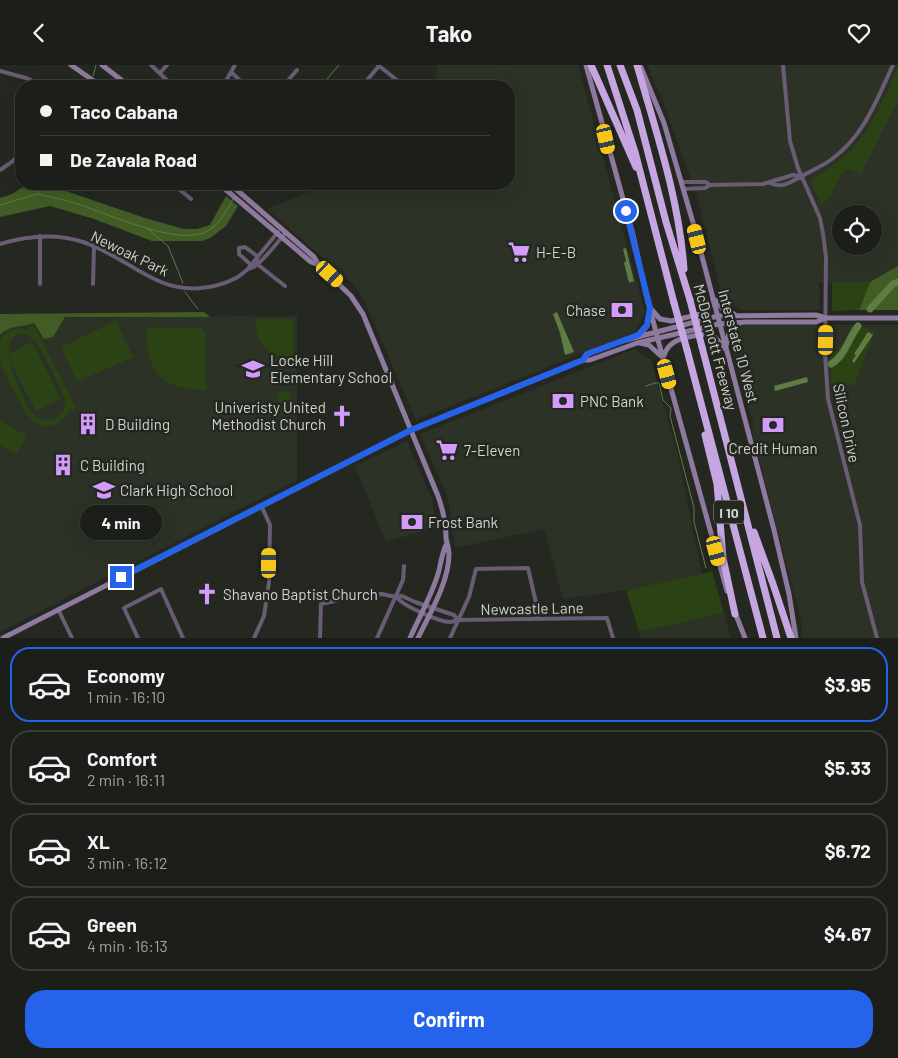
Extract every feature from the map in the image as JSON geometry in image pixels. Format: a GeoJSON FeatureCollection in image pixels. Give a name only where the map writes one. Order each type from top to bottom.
{"type":"FeatureCollection","features":[{"type":"Feature","properties":{"kind":"highway"},"geometry":{"type":"LineString","coordinates":[[590,65],[648,195]]}},
{"type":"Feature","properties":{"kind":"highway","name":"McDermott Freeway"},"geometry":{"type":"LineString","coordinates":[[607,65],[648,195],[674,303],[763,638]]}},
{"type":"Feature","properties":{"kind":"highway","name":"McDermott Freeway"},"geometry":{"type":"LineString","coordinates":[[620,65],[637,110],[666,222],[690,300],[777,638]]}},
{"type":"Feature","properties":{"kind":"highway"},"geometry":{"type":"LineString","coordinates":[[639,65],[678,216],[682,242],[684,281]]}},
{"type":"Feature","properties":{"kind":"highway"},"geometry":{"type":"LineString","coordinates":[[696,385],[716,484],[723,558],[735,614]]}},
{"type":"Feature","properties":{"kind":"highway"},"geometry":{"type":"LineString","coordinates":[[734,471],[791,638]]}},
{"type":"Feature","properties":{"kind":"main road"},"geometry":{"type":"LineString","coordinates":[[71,65],[93,80]]}},
{"type":"Feature","properties":{"kind":"main road"},"geometry":{"type":"LineString","coordinates":[[102,65],[121,80]]}},
{"type":"Feature","properties":{"kind":"main road"},"geometry":{"type":"LineString","coordinates":[[586,65],[633,235],[663,359],[725,585],[744,638]]}},
{"type":"Feature","properties":{"kind":"main road","name":"Interstate 10 West"},"geometry":{"type":"LineString","coordinates":[[639,65],[664,123],[682,182],[778,548],[789,594],[796,638]]}},
{"type":"Feature","properties":{"kind":"main road"},"geometry":{"type":"LineString","coordinates":[[227,190],[281,232]]}},
{"type":"Feature","properties":{"kind":"main road"},"geometry":{"type":"LineString","coordinates":[[236,190],[311,262],[319,265],[346,290],[363,315],[411,430],[440,502],[445,520],[446,543],[450,552],[446,574],[418,638]]}},
{"type":"Feature","properties":{"kind":"main road"},"geometry":{"type":"LineString","coordinates":[[650,308],[660,319],[671,321],[705,313],[711,305],[713,298]]}},
{"type":"Feature","properties":{"kind":"main road"},"geometry":{"type":"LineString","coordinates":[[713,298],[723,309],[736,315]]}},
{"type":"Feature","properties":{"kind":"main road"},"geometry":{"type":"LineString","coordinates":[[638,335],[647,326],[650,308]]}},
{"type":"Feature","properties":{"kind":"main road"},"geometry":{"type":"LineString","coordinates":[[583,360],[587,354],[638,335],[718,316],[816,315],[826,318],[898,318]]}},
{"type":"Feature","properties":{"kind":"main road"},"geometry":{"type":"LineString","coordinates":[[3,638],[411,430],[583,360],[590,360],[637,343],[719,324],[816,322],[826,318]]}},
{"type":"Feature","properties":{"kind":"main road"},"geometry":{"type":"LineString","coordinates":[[725,349],[730,329],[734,325],[746,322]]}},
{"type":"Feature","properties":{"kind":"main road"},"geometry":{"type":"LineString","coordinates":[[663,359],[668,346],[675,341],[705,334],[715,336],[725,349]]}},
{"type":"Feature","properties":{"kind":"main road"},"geometry":{"type":"LineString","coordinates":[[637,343],[649,345],[663,359]]}},
{"type":"Feature","properties":{"kind":"main road"},"geometry":{"type":"LineString","coordinates":[[410,638],[438,577],[446,543]]}},
{"type":"Feature","properties":{"kind":"street"},"geometry":{"type":"LineString","coordinates":[[151,65],[167,80]]}},
{"type":"Feature","properties":{"kind":"street"},"geometry":{"type":"LineString","coordinates":[[160,73],[167,65]]}},
{"type":"Feature","properties":{"kind":"street"},"geometry":{"type":"LineString","coordinates":[[226,80],[235,65]]}},
{"type":"Feature","properties":{"kind":"street"},"geometry":{"type":"LineString","coordinates":[[367,80],[379,65],[397,80]]}},
{"type":"Feature","properties":{"kind":"street","name":"Silicon Drive"},"geometry":{"type":"LineString","coordinates":[[783,65],[790,141],[802,176],[820,218],[824,234],[826,257],[825,354],[828,401],[860,525],[862,582],[877,638]]}},
{"type":"Feature","properties":{"kind":"street"},"geometry":{"type":"LineString","coordinates":[[683,189],[705,188],[710,185],[770,183],[776,186],[794,182],[832,160],[851,143],[866,122],[893,65]]}},
{"type":"Feature","properties":{"kind":"street"},"geometry":{"type":"LineString","coordinates":[[288,80],[297,70]]}},
{"type":"Feature","properties":{"kind":"street"},"geometry":{"type":"LineString","coordinates":[[0,71],[30,80]]}},
{"type":"Feature","properties":{"kind":"street"},"geometry":{"type":"LineString","coordinates":[[231,72],[240,80]]}},
{"type":"Feature","properties":{"kind":"street"},"geometry":{"type":"LineString","coordinates":[[0,170],[15,160]]}},
{"type":"Feature","properties":{"kind":"street"},"geometry":{"type":"LineString","coordinates":[[682,182],[706,182],[710,185]]}},
{"type":"Feature","properties":{"kind":"street"},"geometry":{"type":"LineString","coordinates":[[180,190],[190,199]]}},
{"type":"Feature","properties":{"kind":"street"},"geometry":{"type":"LineString","coordinates":[[247,270],[250,264],[281,232]]}},
{"type":"Feature","properties":{"kind":"street","name":"Newoak Park"},"geometry":{"type":"LineString","coordinates":[[0,243],[27,237],[70,239],[94,246],[111,254],[161,282],[195,289],[212,287],[237,277],[257,264],[281,232]]}},
{"type":"Feature","properties":{"kind":"street"},"geometry":{"type":"LineString","coordinates":[[40,237],[40,284]]}},
{"type":"Feature","properties":{"kind":"street"},"geometry":{"type":"LineString","coordinates":[[93,284],[94,246]]}},
{"type":"Feature","properties":{"kind":"street"},"geometry":{"type":"LineString","coordinates":[[257,257],[245,247],[239,248],[239,254],[250,264],[257,264],[285,286]]}},
{"type":"Feature","properties":{"kind":"street"},"geometry":{"type":"LineString","coordinates":[[257,257],[257,264]]}},
{"type":"Feature","properties":{"kind":"street"},"geometry":{"type":"LineString","coordinates":[[254,638],[262,622],[268,592],[270,525],[261,505]]}},
{"type":"Feature","properties":{"kind":"street"},"geometry":{"type":"LineString","coordinates":[[377,638],[403,580],[404,566]]}},
{"type":"Feature","properties":{"kind":"street"},"geometry":{"type":"LineString","coordinates":[[450,638],[469,597],[476,569],[528,568],[536,603],[537,619]]}},
{"type":"Feature","properties":{"kind":"street"},"geometry":{"type":"LineString","coordinates":[[138,638],[124,608],[161,589],[183,638]]}},
{"type":"Feature","properties":{"kind":"street","name":"Newcastle Lane"},"geometry":{"type":"LineString","coordinates":[[320,638],[320,603],[368,594],[402,596],[454,615],[458,620]]}},
{"type":"Feature","properties":{"kind":"street","name":"Newcastle Lane"},"geometry":{"type":"LineString","coordinates":[[396,597],[401,602],[422,612],[451,622],[458,620],[607,618],[613,638]]}},
{"type":"Feature","properties":{"kind":"street"},"geometry":{"type":"LineString","coordinates":[[407,605],[409,600]]}},
{"type":"Feature","properties":{"kind":"street"},"geometry":{"type":"LineString","coordinates":[[58,609],[72,638]]}},
{"type":"Feature","properties":{"kind":"street"},"geometry":{"type":"LineString","coordinates":[[445,621],[447,614]]}},
{"type":"Feature","properties":{"kind":"street"},"geometry":{"type":"LineString","coordinates":[[262,622],[268,625]]}},
{"type":"Feature","properties":{"kind":"shaded area"},"geometry":{"type":"Polygon","coordinates":[[[437,65],[578,65],[645,313],[635,332],[416,420],[363,298],[354,285],[267,209],[313,190],[515,190],[515,80],[435,80],[437,65]]]}},
{"type":"Feature","properties":{"kind":"shaded area"},"geometry":{"type":"Polygon","coordinates":[[[647,65],[898,65],[898,266],[870,282],[819,283],[820,310],[741,310],[723,299],[696,193],[660,94],[647,65]]]}},
{"type":"Feature","properties":{"kind":"shaded area"},"geometry":{"type":"Polygon","coordinates":[[[898,68],[898,100],[861,174],[848,169],[843,172],[830,197],[821,204],[811,182],[813,178],[831,167],[845,155],[866,131],[898,68]]]}},
{"type":"Feature","properties":{"kind":"shaded area"},"geometry":{"type":"Polygon","coordinates":[[[18,190],[63,190],[184,229],[197,229],[210,225],[226,196],[238,206],[226,226],[210,238],[202,241],[152,241],[94,219],[50,206],[0,217],[0,198],[18,190]]]}},
{"type":"Feature","properties":{"kind":"shaded area"},"geometry":{"type":"Polygon","coordinates":[[[626,248],[634,281],[629,283],[624,263],[626,261],[623,249],[626,248]]]}},
{"type":"Feature","properties":{"kind":"shaded area"},"geometry":{"type":"Polygon","coordinates":[[[898,266],[898,310],[859,310],[870,282],[898,266]]]}},
{"type":"Feature","properties":{"kind":"shaded area"},"geometry":{"type":"Polygon","coordinates":[[[832,282],[870,282],[859,310],[833,311],[832,282]]]}},
{"type":"Feature","properties":{"kind":"shaded area"},"geometry":{"type":"Polygon","coordinates":[[[204,312],[210,317],[65,317],[53,337],[44,339],[34,323],[12,328],[0,335],[0,314],[204,312]]]}},
{"type":"Feature","properties":{"kind":"shaded area"},"geometry":{"type":"Polygon","coordinates":[[[557,312],[574,352],[565,355],[553,314],[557,312]]]}},
{"type":"Feature","properties":{"kind":"shaded area","name":"Clark High School"},"geometry":{"type":"Polygon","coordinates":[[[297,316],[297,480],[0,632],[0,318],[297,316]]]}},
{"type":"Feature","properties":{"kind":"shaded area"},"geometry":{"type":"Polygon","coordinates":[[[255,319],[292,319],[294,322],[294,357],[277,355],[265,348],[258,336],[255,319]]]}},
{"type":"Feature","properties":{"kind":"shaded area"},"geometry":{"type":"Polygon","coordinates":[[[116,321],[133,357],[77,382],[61,347],[116,321]]]}},
{"type":"Feature","properties":{"kind":"shaded area"},"geometry":{"type":"Polygon","coordinates":[[[34,325],[76,408],[72,411],[70,408],[68,414],[55,425],[44,426],[33,421],[14,392],[0,360],[0,341],[2,337],[8,331],[30,330],[29,327],[34,325]],[[21,333],[11,341],[9,357],[13,374],[32,413],[40,419],[52,420],[63,411],[64,397],[35,340],[21,333]]]}},
{"type":"Feature","properties":{"kind":"shaded area"},"geometry":{"type":"Polygon","coordinates":[[[745,325],[898,325],[898,638],[802,638],[801,620],[752,433],[753,422],[732,347],[731,337],[737,329],[745,325]]]}},
{"type":"Feature","properties":{"kind":"shaded area"},"geometry":{"type":"Polygon","coordinates":[[[853,325],[875,331],[854,385],[847,385],[842,424],[834,400],[831,356],[841,346],[853,325]]]}},
{"type":"Feature","properties":{"kind":"shaded area"},"geometry":{"type":"Polygon","coordinates":[[[146,328],[202,328],[206,334],[206,390],[178,386],[167,382],[159,375],[153,367],[149,356],[146,328]]]}},
{"type":"Feature","properties":{"kind":"shaded area"},"geometry":{"type":"Polygon","coordinates":[[[868,332],[873,335],[854,363],[852,361],[856,355],[854,354],[868,332]]]}},
{"type":"Feature","properties":{"kind":"shaded area"},"geometry":{"type":"Polygon","coordinates":[[[32,342],[61,399],[36,411],[7,355],[32,342]]]}},
{"type":"Feature","properties":{"kind":"shaded area"},"geometry":{"type":"Polygon","coordinates":[[[635,349],[651,360],[678,456],[702,574],[626,590],[563,599],[544,529],[455,548],[448,498],[420,434],[635,349]]]}},
{"type":"Feature","properties":{"kind":"shaded area"},"geometry":{"type":"Polygon","coordinates":[[[807,377],[808,382],[775,391],[774,386],[807,377]]]}},
{"type":"Feature","properties":{"kind":"shaded area"},"geometry":{"type":"Polygon","coordinates":[[[285,390],[291,395],[292,404],[296,408],[291,414],[279,404],[277,395],[285,390]]]}},
{"type":"Feature","properties":{"kind":"shaded area"},"geometry":{"type":"Polygon","coordinates":[[[0,421],[27,436],[17,454],[0,445],[0,421]]]}},
{"type":"Feature","properties":{"kind":"shaded area"},"geometry":{"type":"Polygon","coordinates":[[[407,441],[432,499],[437,527],[386,542],[355,466],[407,441]]]}},
{"type":"Feature","properties":{"kind":"shaded area"},"geometry":{"type":"Polygon","coordinates":[[[712,571],[724,613],[639,632],[626,590],[712,571]]]}},
{"type":"Feature","properties":{"kind":"shaded area"},"geometry":{"type":"Polygon","coordinates":[[[724,613],[731,638],[640,638],[639,632],[724,613]]]}},
{"type":"Feature","properties":{"kind":"waterway"},"geometry":{"type":"LineString","coordinates":[[93,76],[96,65]]}},
{"type":"Feature","properties":{"kind":"waterway"},"geometry":{"type":"LineString","coordinates":[[326,80],[339,65]]}},
{"type":"Feature","properties":{"kind":"waterway"},"geometry":{"type":"LineString","coordinates":[[0,205],[37,194],[40,190]]}},
{"type":"Feature","properties":{"kind":"waterway"},"geometry":{"type":"LineString","coordinates":[[37,194],[78,204],[140,226],[175,235],[190,235],[208,231],[221,219],[233,199]]}},
{"type":"Feature","properties":{"kind":"waterway"},"geometry":{"type":"LineString","coordinates":[[148,229],[168,246],[183,283]]}},
{"type":"Feature","properties":{"kind":"waterway"},"geometry":{"type":"LineString","coordinates":[[870,309],[893,284],[898,282]]}},
{"type":"Feature","properties":{"kind":"waterway"},"geometry":{"type":"LineString","coordinates":[[185,292],[198,309]]}},
{"type":"Feature","properties":{"kind":"waterway"},"geometry":{"type":"LineString","coordinates":[[831,364],[840,357],[858,326]]}},
{"type":"Feature","properties":{"kind":"waterway"},"geometry":{"type":"LineString","coordinates":[[646,386],[659,383],[663,400],[671,408],[670,416],[694,508],[694,522],[706,568]]}},
{"type":"Feature","properties":{"kind":"waterway"},"geometry":{"type":"LineString","coordinates":[[743,390],[748,387]]}},
{"type":"Feature","properties":{"kind":"place","name":"H-E-B"},"geometry":{"type":"Point","coordinates":[519,252]}},
{"type":"Feature","properties":{"kind":"place","name":"Chase"},"geometry":{"type":"Point","coordinates":[622,310]}},
{"type":"Feature","properties":{"kind":"place","name":"Locke Hill Elementary School"},"geometry":{"type":"Point","coordinates":[253,369]}},
{"type":"Feature","properties":{"kind":"place","name":"PNC Bank"},"geometry":{"type":"Point","coordinates":[563,401]}},
{"type":"Feature","properties":{"kind":"place","name":"Univeristy United Methodist Church"},"geometry":{"type":"Point","coordinates":[342,416]}},
{"type":"Feature","properties":{"kind":"place","name":"D Building"},"geometry":{"type":"Point","coordinates":[88,424]}},
{"type":"Feature","properties":{"kind":"place","name":"Credit Human"},"geometry":{"type":"Point","coordinates":[773,425]}},
{"type":"Feature","properties":{"kind":"place","name":"7-Eleven"},"geometry":{"type":"Point","coordinates":[447,450]}},
{"type":"Feature","properties":{"kind":"place","name":"C Building"},"geometry":{"type":"Point","coordinates":[63,465]}},
{"type":"Feature","properties":{"kind":"place","name":"Clark High School"},"geometry":{"type":"Point","coordinates":[104,490]}},
{"type":"Feature","properties":{"kind":"place","name":"Frost Bank"},"geometry":{"type":"Point","coordinates":[412,522]}},
{"type":"Feature","properties":{"kind":"place","name":"Shavano Baptist Church"},"geometry":{"type":"Point","coordinates":[207,594]}},
{"type":"Feature","properties":{"kind":"route"},"geometry":{"type":"LineString","coordinates":[[121,577],[411,430],[583,360],[587,354],[638,335],[647,326],[650,308],[626,211]]}}]}
